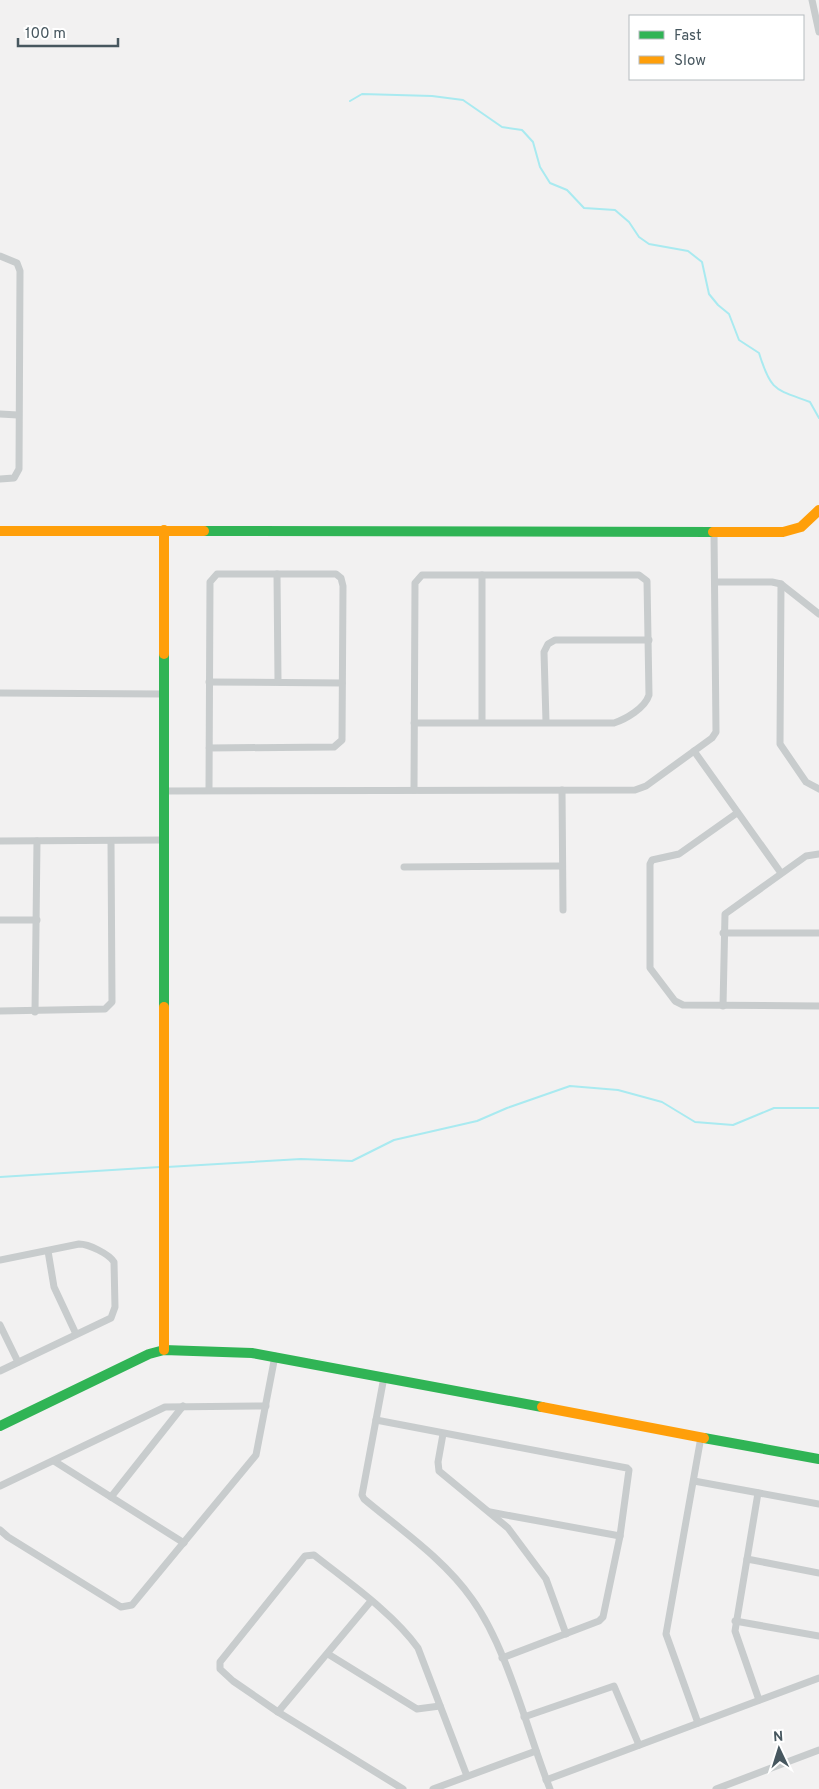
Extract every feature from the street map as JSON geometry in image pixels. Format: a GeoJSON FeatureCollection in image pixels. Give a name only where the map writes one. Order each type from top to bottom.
{"type":"FeatureCollection","features":[{"type":"Feature","properties":{"kind":"street"},"geometry":{"type":"LineString","coordinates":[[812,0],[819,32]]}},
{"type":"Feature","properties":{"kind":"street"},"geometry":{"type":"LineString","coordinates":[[0,256],[18,263],[20,271],[19,469],[17,475],[9,480],[0,479]]}},
{"type":"Feature","properties":{"kind":"street"},"geometry":{"type":"LineString","coordinates":[[0,414],[18,415]]}},
{"type":"Feature","properties":{"kind":"street"},"geometry":{"type":"LineString","coordinates":[[0,531],[714,533],[791,531],[801,527],[819,510]]}},
{"type":"Feature","properties":{"kind":"street"},"geometry":{"type":"LineString","coordinates":[[164,530],[164,1350]]}},
{"type":"Feature","properties":{"kind":"street"},"geometry":{"type":"LineString","coordinates":[[163,790],[640,789],[712,738],[716,732],[716,582],[714,533]]}},
{"type":"Feature","properties":{"kind":"street"},"geometry":{"type":"LineString","coordinates":[[209,748],[334,747],[342,740],[343,586],[341,578],[336,574],[217,574],[212,578],[209,682],[209,748],[209,789]]}},
{"type":"Feature","properties":{"kind":"street"},"geometry":{"type":"LineString","coordinates":[[277,574],[278,681]]}},
{"type":"Feature","properties":{"kind":"street"},"geometry":{"type":"LineString","coordinates":[[414,723],[614,723],[621,721],[647,702],[649,695],[649,587],[644,577],[639,575],[422,575],[417,579],[414,723],[414,790]]}},
{"type":"Feature","properties":{"kind":"street"},"geometry":{"type":"LineString","coordinates":[[482,575],[482,722]]}},
{"type":"Feature","properties":{"kind":"street"},"geometry":{"type":"LineString","coordinates":[[716,582],[772,582],[781,584],[819,614]]}},
{"type":"Feature","properties":{"kind":"street"},"geometry":{"type":"LineString","coordinates":[[781,584],[780,744],[806,782],[819,789]]}},
{"type":"Feature","properties":{"kind":"street"},"geometry":{"type":"LineString","coordinates":[[546,722],[544,652],[548,644],[555,640],[649,640]]}},
{"type":"Feature","properties":{"kind":"street"},"geometry":{"type":"LineString","coordinates":[[209,682],[278,681],[342,683]]}},
{"type":"Feature","properties":{"kind":"street"},"geometry":{"type":"LineString","coordinates":[[0,694],[163,694]]}},
{"type":"Feature","properties":{"kind":"street"},"geometry":{"type":"LineString","coordinates":[[694,751],[737,814],[781,872]]}},
{"type":"Feature","properties":{"kind":"street"},"geometry":{"type":"LineString","coordinates":[[562,790],[563,910]]}},
{"type":"Feature","properties":{"kind":"street"},"geometry":{"type":"LineString","coordinates":[[737,814],[678,854],[655,858],[650,864],[650,962],[653,973],[678,1004],[819,1006]]}},
{"type":"Feature","properties":{"kind":"street"},"geometry":{"type":"LineString","coordinates":[[0,841],[111,842],[163,840]]}},
{"type":"Feature","properties":{"kind":"street"},"geometry":{"type":"LineString","coordinates":[[35,1012],[37,841]]}},
{"type":"Feature","properties":{"kind":"street"},"geometry":{"type":"LineString","coordinates":[[0,1011],[35,1012],[105,1009],[112,1002],[111,842]]}},
{"type":"Feature","properties":{"kind":"street"},"geometry":{"type":"LineString","coordinates":[[722,1006],[725,914],[781,872],[806,856],[819,854]]}},
{"type":"Feature","properties":{"kind":"street"},"geometry":{"type":"LineString","coordinates":[[404,867],[562,866]]}},
{"type":"Feature","properties":{"kind":"street"},"geometry":{"type":"LineString","coordinates":[[0,920],[36,920]]}},
{"type":"Feature","properties":{"kind":"street"},"geometry":{"type":"LineString","coordinates":[[723,933],[819,933]]}},
{"type":"Feature","properties":{"kind":"street"},"geometry":{"type":"LineString","coordinates":[[0,1260],[84,1244],[111,1258],[114,1262],[114,1313],[111,1318],[0,1371]]}},
{"type":"Feature","properties":{"kind":"street"},"geometry":{"type":"LineString","coordinates":[[48,1250],[54,1287],[76,1334]]}},
{"type":"Feature","properties":{"kind":"street"},"geometry":{"type":"LineString","coordinates":[[0,1325],[18,1362]]}},
{"type":"Feature","properties":{"kind":"street"},"geometry":{"type":"LineString","coordinates":[[0,1426],[141,1358],[164,1350],[252,1353],[819,1459]]}},
{"type":"Feature","properties":{"kind":"street"},"geometry":{"type":"LineString","coordinates":[[0,1530],[8,1537],[121,1607],[132,1605],[256,1455],[275,1356]]}},
{"type":"Feature","properties":{"kind":"street"},"geometry":{"type":"LineString","coordinates":[[384,1377],[361,1491],[364,1499],[448,1571],[483,1615],[502,1658],[550,1789]]}},
{"type":"Feature","properties":{"kind":"street"},"geometry":{"type":"LineString","coordinates":[[0,1486],[155,1410],[183,1406],[266,1406]]}},
{"type":"Feature","properties":{"kind":"street"},"geometry":{"type":"LineString","coordinates":[[111,1497],[183,1406]]}},
{"type":"Feature","properties":{"kind":"street"},"geometry":{"type":"LineString","coordinates":[[376,1420],[627,1468],[629,1473],[620,1536],[605,1613],[599,1621],[502,1658]]}},
{"type":"Feature","properties":{"kind":"street"},"geometry":{"type":"LineString","coordinates":[[443,1434],[438,1462],[439,1471],[508,1528],[544,1576],[566,1634]]}},
{"type":"Feature","properties":{"kind":"street"},"geometry":{"type":"LineString","coordinates":[[698,1723],[666,1634],[701,1437]]}},
{"type":"Feature","properties":{"kind":"street"},"geometry":{"type":"LineString","coordinates":[[54,1461],[184,1543]]}},
{"type":"Feature","properties":{"kind":"street"},"geometry":{"type":"LineString","coordinates":[[694,1481],[819,1504]]}},
{"type":"Feature","properties":{"kind":"street"},"geometry":{"type":"LineString","coordinates":[[758,1492],[735,1622],[736,1638],[759,1700]]}},
{"type":"Feature","properties":{"kind":"street"},"geometry":{"type":"LineString","coordinates":[[488,1512],[620,1536]]}},
{"type":"Feature","properties":{"kind":"street"},"geometry":{"type":"LineString","coordinates":[[402,1789],[278,1712],[233,1681],[220,1669],[220,1662],[305,1556],[314,1555],[370,1601],[410,1638],[418,1648],[467,1776]]}},
{"type":"Feature","properties":{"kind":"street"},"geometry":{"type":"LineString","coordinates":[[747,1559],[819,1573]]}},
{"type":"Feature","properties":{"kind":"street"},"geometry":{"type":"LineString","coordinates":[[278,1712],[370,1601]]}},
{"type":"Feature","properties":{"kind":"street"},"geometry":{"type":"LineString","coordinates":[[735,1622],[819,1636]]}},
{"type":"Feature","properties":{"kind":"street"},"geometry":{"type":"LineString","coordinates":[[328,1654],[417,1709],[440,1706]]}},
{"type":"Feature","properties":{"kind":"street"},"geometry":{"type":"LineString","coordinates":[[546,1780],[819,1678]]}},
{"type":"Feature","properties":{"kind":"street"},"geometry":{"type":"LineString","coordinates":[[524,1717],[614,1686],[639,1745]]}},
{"type":"Feature","properties":{"kind":"street"},"geometry":{"type":"LineString","coordinates":[[716,1789],[819,1750]]}},
{"type":"Feature","properties":{"kind":"street"},"geometry":{"type":"LineString","coordinates":[[433,1789],[536,1751]]}},
{"type":"Feature","properties":{"kind":"waterway"},"geometry":{"type":"LineString","coordinates":[[350,101],[362,94],[432,96],[463,100],[502,127],[522,130],[533,142],[540,167],[550,183],[567,190],[584,208],[615,210],[629,222],[639,237],[649,244],[688,251],[702,262],[709,294],[729,314],[739,340],[759,353],[767,375],[776,387],[810,402],[819,418]]}},
{"type":"Feature","properties":{"kind":"waterway"},"geometry":{"type":"LineString","coordinates":[[167,1167],[301,1159],[352,1161],[394,1140],[477,1121],[507,1108],[570,1086],[618,1090],[662,1102],[695,1122],[733,1125],[774,1108],[819,1108]]}},
{"type":"Feature","properties":{"kind":"waterway"},"geometry":{"type":"LineString","coordinates":[[0,1177],[160,1167]]}},
{"type":"Feature","properties":{"kind":"traffic: fast"},"geometry":{"type":"LineString","coordinates":[[204,531],[713,532]]}},
{"type":"Feature","properties":{"kind":"traffic: fast"},"geometry":{"type":"LineString","coordinates":[[164,654],[164,1007]]}},
{"type":"Feature","properties":{"kind":"traffic: fast"},"geometry":{"type":"LineString","coordinates":[[0,1426],[149,1354],[164,1350],[252,1353],[542,1407]]}},
{"type":"Feature","properties":{"kind":"traffic: fast"},"geometry":{"type":"LineString","coordinates":[[704,1438],[819,1459]]}},
{"type":"Feature","properties":{"kind":"traffic: slow"},"geometry":{"type":"LineString","coordinates":[[713,532],[783,532],[801,527],[819,510]]}},
{"type":"Feature","properties":{"kind":"traffic: slow"},"geometry":{"type":"LineString","coordinates":[[164,530],[164,654]]}},
{"type":"Feature","properties":{"kind":"traffic: slow"},"geometry":{"type":"LineString","coordinates":[[0,531],[204,531]]}},
{"type":"Feature","properties":{"kind":"traffic: slow"},"geometry":{"type":"LineString","coordinates":[[164,1007],[164,1350]]}},
{"type":"Feature","properties":{"kind":"traffic: slow"},"geometry":{"type":"LineString","coordinates":[[542,1407],[704,1438]]}}]}
